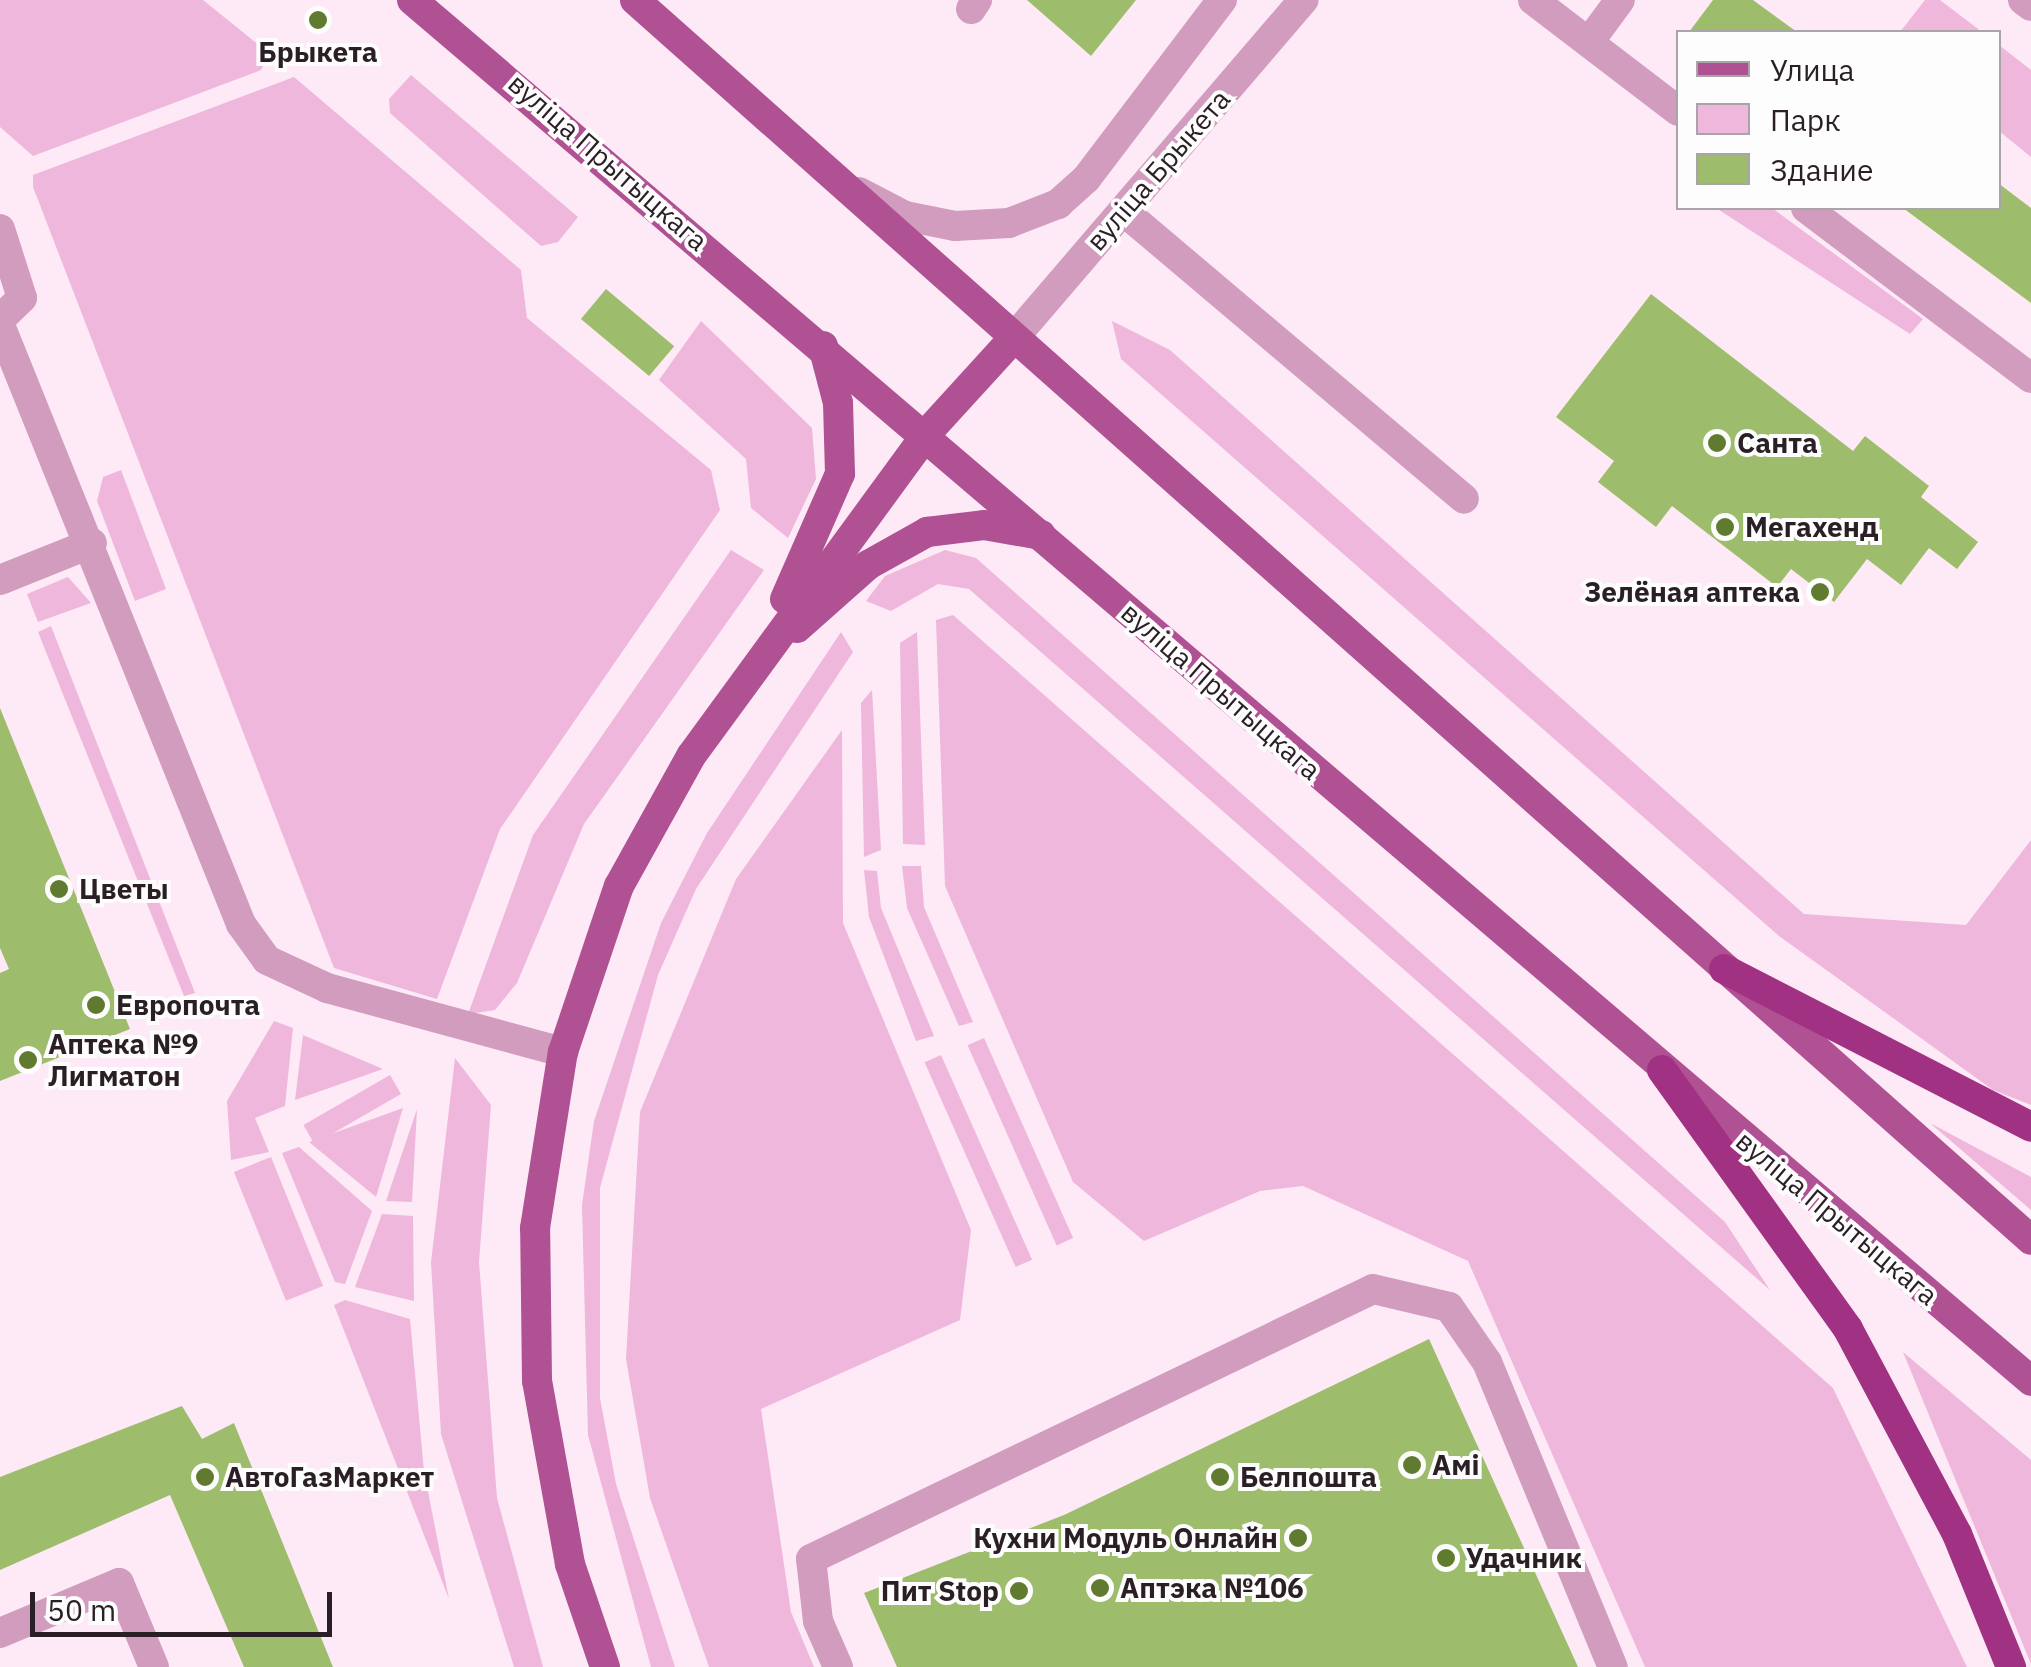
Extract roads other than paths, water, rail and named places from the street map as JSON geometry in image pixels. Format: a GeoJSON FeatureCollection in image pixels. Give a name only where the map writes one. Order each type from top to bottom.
{"type":"FeatureCollection","features":[{"type":"Feature","properties":{"kind":"highway"},"geometry":{"type":"LineString","coordinates":[[1724,970],[2031,1128]]}},
{"type":"Feature","properties":{"kind":"highway"},"geometry":{"type":"LineString","coordinates":[[1662,1070],[1848,1329],[1994,1626],[2010,1667]]}},
{"type":"Feature","properties":{"kind":"main road","name":"вуліца Прытыцкага"},"geometry":{"type":"LineString","coordinates":[[412,0],[927,433],[1662,1070],[2031,1382]]}},
{"type":"Feature","properties":{"kind":"main road"},"geometry":{"type":"LineString","coordinates":[[635,0],[1012,340],[2031,1240]]}},
{"type":"Feature","properties":{"kind":"main road"},"geometry":{"type":"LineString","coordinates":[[748,671],[927,433],[1012,340]]}},
{"type":"Feature","properties":{"kind":"main road"},"geometry":{"type":"LineString","coordinates":[[605,1667],[570,1564],[537,1381],[535,1228],[563,1052],[619,886],[748,671],[835,499],[838,403],[823,346]]}},
{"type":"Feature","properties":{"kind":"main road"},"geometry":{"type":"LineString","coordinates":[[748,671],[895,545],[952,525],[1044,536]]}},
{"type":"Feature","properties":{"kind":"street","name":"вуліца Брыкета"},"geometry":{"type":"LineString","coordinates":[[843,184],[905,216],[956,226],[1031,217],[1086,180],[1222,0]]}},
{"type":"Feature","properties":{"kind":"street","name":"вуліца Брыкета"},"geometry":{"type":"LineString","coordinates":[[1012,340],[1127,214],[1303,0]]}},
{"type":"Feature","properties":{"kind":"street"},"geometry":{"type":"LineString","coordinates":[[1533,0],[1676,109]]}},
{"type":"Feature","properties":{"kind":"street"},"geometry":{"type":"LineString","coordinates":[[1589,42],[1620,0]]}},
{"type":"Feature","properties":{"kind":"street"},"geometry":{"type":"LineString","coordinates":[[2023,0],[2031,6]]}},
{"type":"Feature","properties":{"kind":"street"},"geometry":{"type":"LineString","coordinates":[[1809,210],[2031,378]]}},
{"type":"Feature","properties":{"kind":"street"},"geometry":{"type":"LineString","coordinates":[[1127,214],[1464,498]]}},
{"type":"Feature","properties":{"kind":"street"},"geometry":{"type":"LineString","coordinates":[[0,229],[22,298],[0,322],[92,542],[241,924],[267,960],[327,988],[563,1052]]}},
{"type":"Feature","properties":{"kind":"street"},"geometry":{"type":"LineString","coordinates":[[0,580],[92,542]]}},
{"type":"Feature","properties":{"kind":"street"},"geometry":{"type":"LineString","coordinates":[[838,1667],[818,1622],[811,1559],[1372,1289],[1449,1307],[1487,1362],[1613,1667]]}},
{"type":"Feature","properties":{"kind":"street"},"geometry":{"type":"LineString","coordinates":[[0,1634],[119,1584],[154,1667]]}},
{"type":"Feature","properties":{"kind":"street"},"geometry":{"type":"LineString","coordinates":[[1994,1626],[2003,1667]]}},
{"type":"Feature","properties":{"kind":"place","name":"Брыкета"},"geometry":{"type":"Point","coordinates":[318,20]}},
{"type":"Feature","properties":{"kind":"place","name":"Санта"},"geometry":{"type":"Point","coordinates":[1717,443]}},
{"type":"Feature","properties":{"kind":"place","name":"Мегахенд"},"geometry":{"type":"Point","coordinates":[1725,527]}},
{"type":"Feature","properties":{"kind":"place","name":"Зелёная аптека"},"geometry":{"type":"Point","coordinates":[1820,592]}},
{"type":"Feature","properties":{"kind":"place","name":"Цветы"},"geometry":{"type":"Point","coordinates":[59,889]}},
{"type":"Feature","properties":{"kind":"place","name":"Европочта"},"geometry":{"type":"Point","coordinates":[96,1005]}},
{"type":"Feature","properties":{"kind":"place","name":"Аптека №9 Лигматон"},"geometry":{"type":"Point","coordinates":[28,1060]}},
{"type":"Feature","properties":{"kind":"place","name":"Амі"},"geometry":{"type":"Point","coordinates":[1412,1465]}},
{"type":"Feature","properties":{"kind":"place","name":"АвтоГазМаркет"},"geometry":{"type":"Point","coordinates":[205,1477]}},
{"type":"Feature","properties":{"kind":"place","name":"Белпошта"},"geometry":{"type":"Point","coordinates":[1220,1477]}},
{"type":"Feature","properties":{"kind":"place","name":"Кухни Модуль Онлайн"},"geometry":{"type":"Point","coordinates":[1298,1538]}},
{"type":"Feature","properties":{"kind":"place","name":"Удачник"},"geometry":{"type":"Point","coordinates":[1446,1558]}},
{"type":"Feature","properties":{"kind":"place","name":"Аптэка №106"},"geometry":{"type":"Point","coordinates":[1100,1588]}},
{"type":"Feature","properties":{"kind":"place","name":"Пит Stop"},"geometry":{"type":"Point","coordinates":[1019,1591]}}]}
